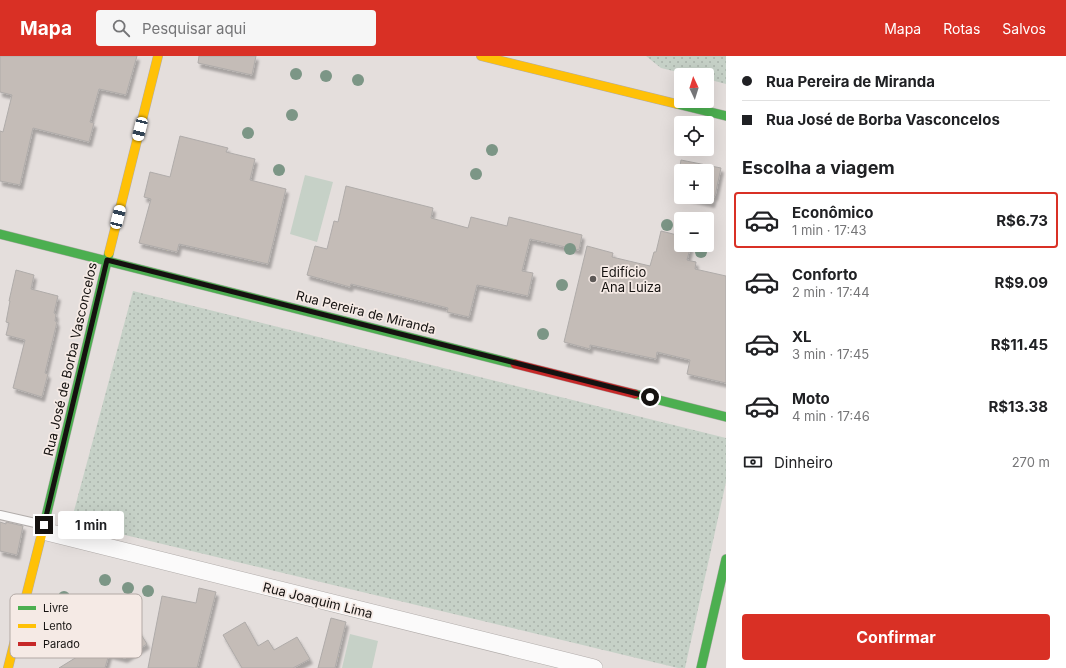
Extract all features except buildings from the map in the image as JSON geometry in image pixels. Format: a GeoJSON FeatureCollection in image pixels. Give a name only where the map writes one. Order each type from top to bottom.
{"type":"FeatureCollection","features":[{"type":"Feature","properties":{"kind":"street","name":"Rua José de Borba Vasconcelos"},"geometry":{"type":"LineString","coordinates":[[27,594],[107,260],[158,56]]}},
{"type":"Feature","properties":{"kind":"street"},"geometry":{"type":"LineString","coordinates":[[481,56],[726,116]]}},
{"type":"Feature","properties":{"kind":"street","name":"Rua Pereira de Miranda"},"geometry":{"type":"LineString","coordinates":[[0,234],[726,417]]}},
{"type":"Feature","properties":{"kind":"street","name":"Rua Joaquim Lima"},"geometry":{"type":"LineString","coordinates":[[44,528],[594,668]]}},
{"type":"Feature","properties":{"kind":"street"},"geometry":{"type":"LineString","coordinates":[[701,668],[716,611],[726,559]]}},
{"type":"Feature","properties":{"kind":"street","name":"Rua José de Borba Vasconcelos"},"geometry":{"type":"LineString","coordinates":[[8,668],[11,658]]}},
{"type":"Feature","properties":{"kind":"lane","name":"Rua Joaquim Lima"},"geometry":{"type":"LineString","coordinates":[[0,515],[44,528]]}},
{"type":"Feature","properties":{"kind":"shaded area"},"geometry":{"type":"Polygon","coordinates":[[[646,56],[726,56],[726,84],[714,81],[714,68],[674,68],[674,71],[661,68],[646,56]]]}},
{"type":"Feature","properties":{"kind":"shaded area"},"geometry":{"type":"Polygon","coordinates":[[[305,175],[333,182],[317,242],[290,234],[305,175]]]}},
{"type":"Feature","properties":{"kind":"shaded area"},"geometry":{"type":"Polygon","coordinates":[[[133,291],[726,438],[726,482],[685,668],[678,668],[71,522],[133,291]]]}},
{"type":"Feature","properties":{"kind":"shaded area"},"geometry":{"type":"Polygon","coordinates":[[[350,634],[378,641],[372,668],[342,668],[350,634]]]}},
{"type":"Feature","properties":{"kind":"traffic: fast"},"geometry":{"type":"LineString","coordinates":[[693,108],[726,116]]}},
{"type":"Feature","properties":{"kind":"traffic: fast"},"geometry":{"type":"LineString","coordinates":[[0,234],[515,364]]}},
{"type":"Feature","properties":{"kind":"traffic: fast"},"geometry":{"type":"LineString","coordinates":[[43,529],[109,253]]}},
{"type":"Feature","properties":{"kind":"traffic: fast"},"geometry":{"type":"LineString","coordinates":[[635,394],[726,417]]}},
{"type":"Feature","properties":{"kind":"traffic: fast"},"geometry":{"type":"LineString","coordinates":[[701,668],[726,559]]}},
{"type":"Feature","properties":{"kind":"traffic: slow"},"geometry":{"type":"LineString","coordinates":[[109,253],[158,56]]}},
{"type":"Feature","properties":{"kind":"traffic: slow"},"geometry":{"type":"LineString","coordinates":[[481,56],[674,103]]}},
{"type":"Feature","properties":{"kind":"traffic: slow"},"geometry":{"type":"LineString","coordinates":[[27,594],[43,529]]}},
{"type":"Feature","properties":{"kind":"traffic: slow"},"geometry":{"type":"LineString","coordinates":[[8,668],[11,658]]}},
{"type":"Feature","properties":{"kind":"traffic: jam"},"geometry":{"type":"LineString","coordinates":[[515,364],[635,394]]}},
{"type":"Feature","properties":{"kind":"place","name":"Edifício Ana Luiza"},"geometry":{"type":"Point","coordinates":[593,279]}},
{"type":"Feature","properties":{"kind":"route"},"geometry":{"type":"LineString","coordinates":[[44,525],[107,260],[650,397]]}}]}
